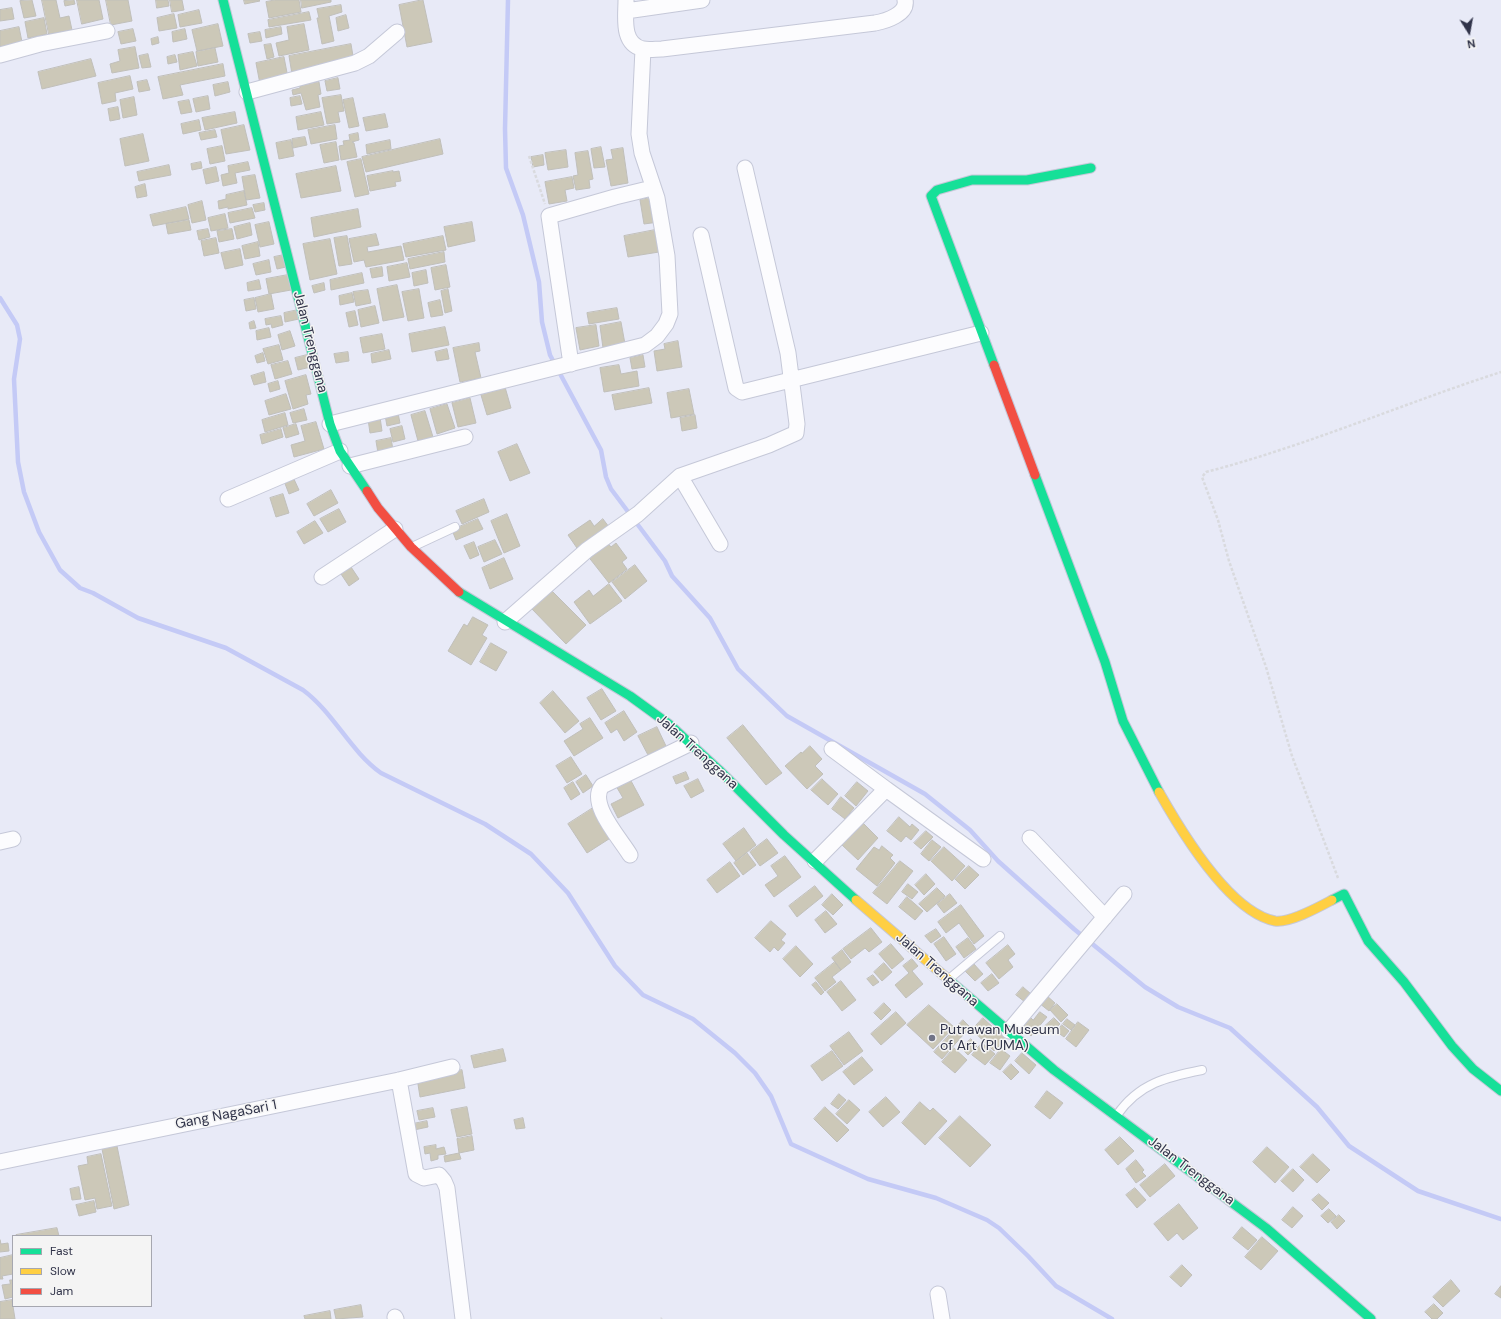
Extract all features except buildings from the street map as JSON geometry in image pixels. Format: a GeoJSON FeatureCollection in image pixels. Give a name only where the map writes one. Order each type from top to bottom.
{"type":"FeatureCollection","features":[{"type":"Feature","properties":{"kind":"main road","name":"Jalan Trenggana"},"geometry":{"type":"LineString","coordinates":[[223,0],[330,424],[340,452],[378,508],[395,529],[455,590],[649,709],[691,743],[784,835],[815,861],[854,898],[923,955],[948,979],[1009,1031],[1081,1091],[1117,1116],[1266,1228],[1371,1319]]}},
{"type":"Feature","properties":{"kind":"main road"},"geometry":{"type":"LineString","coordinates":[[1091,168],[1027,180],[972,180],[937,190],[931,194],[981,333],[1105,662],[1125,727],[1168,810],[1184,835],[1239,901],[1253,912],[1267,919],[1277,921],[1289,918],[1344,894],[1368,941],[1389,963],[1452,1046],[1473,1069],[1501,1090]]}},
{"type":"Feature","properties":{"kind":"street"},"geometry":{"type":"LineString","coordinates":[[702,0],[626,5],[627,36],[632,44],[643,49],[662,49],[875,23],[888,20],[901,12],[904,8],[905,0]]}},
{"type":"Feature","properties":{"kind":"street"},"geometry":{"type":"LineString","coordinates":[[0,55],[40,44],[107,30]]}},
{"type":"Feature","properties":{"kind":"street"},"geometry":{"type":"LineString","coordinates":[[247,92],[356,63],[373,54],[398,32]]}},
{"type":"Feature","properties":{"kind":"street"},"geometry":{"type":"LineString","coordinates":[[330,424],[645,345],[652,341],[666,324],[670,314],[667,256],[657,198],[652,188],[639,134],[643,49]]}},
{"type":"Feature","properties":{"kind":"street"},"geometry":{"type":"LineString","coordinates":[[505,622],[587,550],[638,514],[680,476],[769,445],[796,433],[797,424],[788,353],[745,168]]}},
{"type":"Feature","properties":{"kind":"street"},"geometry":{"type":"LineString","coordinates":[[571,364],[549,216],[652,188]]}},
{"type":"Feature","properties":{"kind":"street"},"geometry":{"type":"LineString","coordinates":[[701,235],[736,388],[742,392],[981,333]]}},
{"type":"Feature","properties":{"kind":"street"},"geometry":{"type":"LineString","coordinates":[[350,466],[465,437]]}},
{"type":"Feature","properties":{"kind":"street"},"geometry":{"type":"LineString","coordinates":[[228,499],[340,452]]}},
{"type":"Feature","properties":{"kind":"street"},"geometry":{"type":"LineString","coordinates":[[680,476],[720,544]]}},
{"type":"Feature","properties":{"kind":"street"},"geometry":{"type":"LineString","coordinates":[[322,577],[395,529]]}},
{"type":"Feature","properties":{"kind":"street"},"geometry":{"type":"LineString","coordinates":[[630,855],[600,810],[597,799],[598,791],[602,786],[691,743]]}},
{"type":"Feature","properties":{"kind":"street"},"geometry":{"type":"LineString","coordinates":[[832,749],[983,859]]}},
{"type":"Feature","properties":{"kind":"street"},"geometry":{"type":"LineString","coordinates":[[815,861],[886,789]]}},
{"type":"Feature","properties":{"kind":"street"},"geometry":{"type":"LineString","coordinates":[[1030,838],[1105,917]]}},
{"type":"Feature","properties":{"kind":"street"},"geometry":{"type":"LineString","coordinates":[[1009,1031],[1124,894]]}},
{"type":"Feature","properties":{"kind":"street","name":"Gang NagaSari 1"},"geometry":{"type":"LineString","coordinates":[[0,1162],[400,1080],[452,1067]]}},
{"type":"Feature","properties":{"kind":"street"},"geometry":{"type":"LineString","coordinates":[[400,1080],[416,1174],[424,1178],[439,1175],[447,1188],[463,1319]]}},
{"type":"Feature","properties":{"kind":"street"},"geometry":{"type":"LineString","coordinates":[[938,1294],[942,1319]]}},
{"type":"Feature","properties":{"kind":"lane"},"geometry":{"type":"LineString","coordinates":[[412,547],[455,527]]}},
{"type":"Feature","properties":{"kind":"lane"},"geometry":{"type":"LineString","coordinates":[[948,979],[1000,936]]}},
{"type":"Feature","properties":{"kind":"lane"},"geometry":{"type":"LineString","coordinates":[[1117,1116],[1134,1094],[1150,1084],[1171,1076],[1202,1070]]}},
{"type":"Feature","properties":{"kind":"path"},"geometry":{"type":"LineString","coordinates":[[529,156],[549,216]]}},
{"type":"Feature","properties":{"kind":"path"},"geometry":{"type":"LineString","coordinates":[[1344,894],[1292,756],[1266,666],[1229,561],[1218,520],[1202,477],[1206,472],[1285,450],[1439,392],[1501,372]]}},
{"type":"Feature","properties":{"kind":"waterway"},"geometry":{"type":"LineString","coordinates":[[508,0],[505,129],[506,168],[523,215],[539,282],[542,322],[550,355],[601,450],[606,477],[611,489],[665,561],[672,576],[710,618],[738,669],[787,716],[925,794],[970,830],[998,861],[1074,929],[1145,987],[1178,1007],[1230,1028],[1317,1107],[1349,1146],[1418,1191],[1501,1219]]}},
{"type":"Feature","properties":{"kind":"waterway"},"geometry":{"type":"LineString","coordinates":[[0,298],[17,325],[20,339],[14,379],[18,462],[24,492],[39,532],[60,570],[80,588],[93,593],[138,618],[226,648],[303,690],[324,710],[360,754],[381,773],[485,824],[531,854],[568,893],[615,966],[643,995],[693,1019],[735,1053],[755,1073],[771,1096],[791,1144],[868,1179],[936,1198],[987,1220],[999,1228],[1056,1286],[1112,1319]]}},
{"type":"Feature","properties":{"kind":"traffic: fast"},"geometry":{"type":"LineString","coordinates":[[223,0],[330,424],[340,451],[367,491]]}},
{"type":"Feature","properties":{"kind":"traffic: fast"},"geometry":{"type":"LineString","coordinates":[[994,365],[931,196],[937,190],[972,180],[1027,180],[1091,168]]}},
{"type":"Feature","properties":{"kind":"traffic: fast"},"geometry":{"type":"LineString","coordinates":[[1035,475],[1105,662],[1123,721],[1159,792]]}},
{"type":"Feature","properties":{"kind":"traffic: fast"},"geometry":{"type":"LineString","coordinates":[[459,592],[630,696],[670,725],[719,770],[784,835],[856,900]]}},
{"type":"Feature","properties":{"kind":"traffic: fast"},"geometry":{"type":"LineString","coordinates":[[1332,900],[1344,894],[1368,941],[1404,982],[1452,1046],[1473,1069],[1501,1091]]}},
{"type":"Feature","properties":{"kind":"traffic: fast"},"geometry":{"type":"LineString","coordinates":[[949,980],[1054,1070],[1266,1228],[1371,1319]]}},
{"type":"Feature","properties":{"kind":"traffic: slow"},"geometry":{"type":"LineString","coordinates":[[1159,792],[1193,848],[1208,868],[1224,887],[1241,903],[1258,914],[1275,921],[1288,920],[1320,907],[1332,900]]}},
{"type":"Feature","properties":{"kind":"traffic: slow"},"geometry":{"type":"LineString","coordinates":[[856,900],[949,980]]}},
{"type":"Feature","properties":{"kind":"traffic: jam"},"geometry":{"type":"LineString","coordinates":[[994,365],[1035,475]]}},
{"type":"Feature","properties":{"kind":"traffic: jam"},"geometry":{"type":"LineString","coordinates":[[367,491],[378,508],[411,547],[459,592]]}},
{"type":"Feature","properties":{"kind":"place","name":"Putrawan Museum of Art (PUMA)"},"geometry":{"type":"Point","coordinates":[932,1038]}}]}
